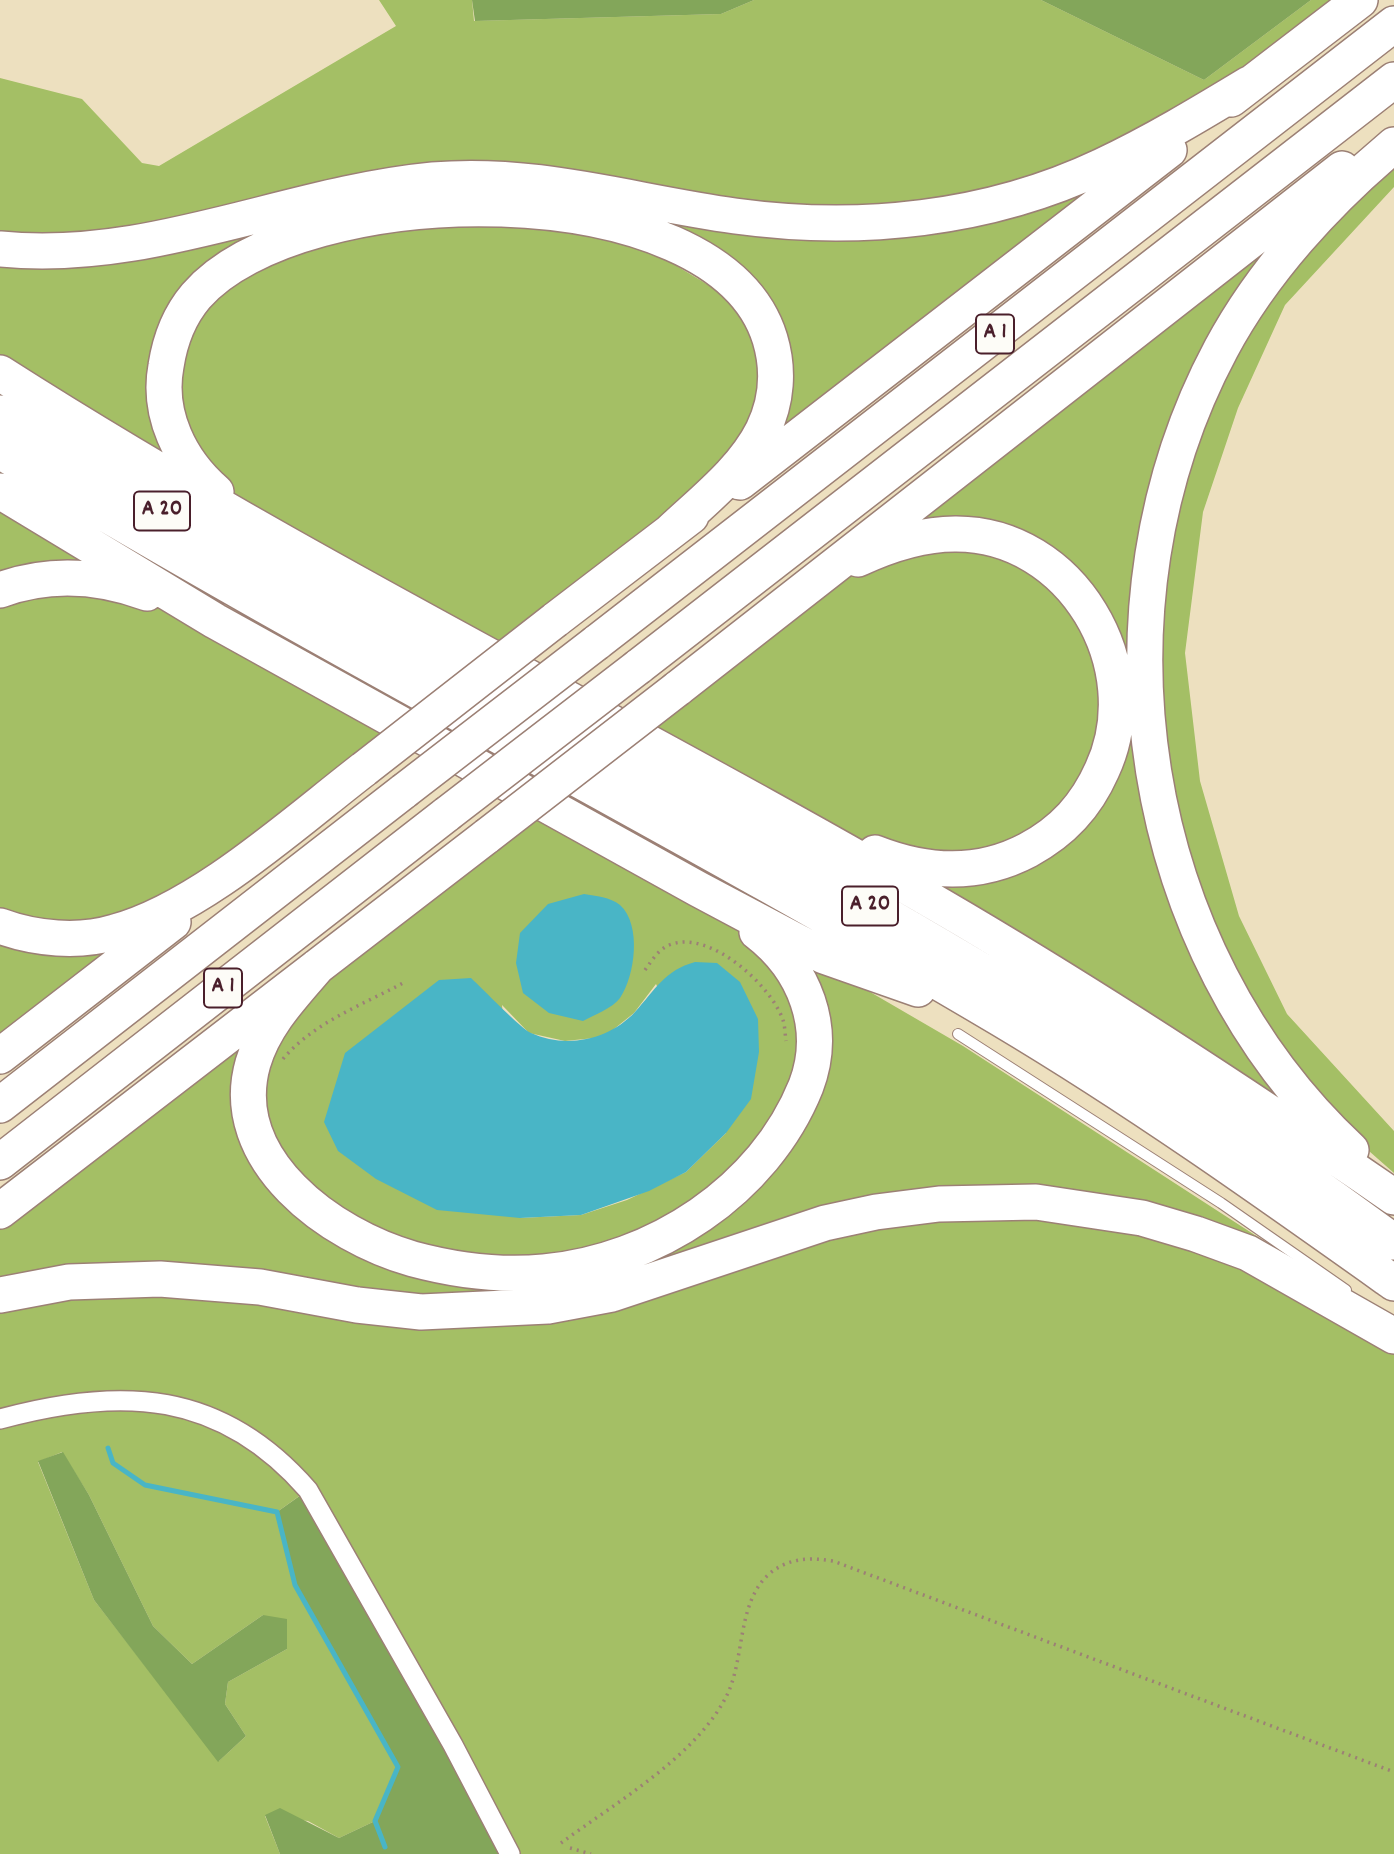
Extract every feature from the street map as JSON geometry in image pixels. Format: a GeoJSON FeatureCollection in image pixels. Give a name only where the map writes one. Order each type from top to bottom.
{"type":"FeatureCollection","features":[{"type":"Feature","properties":{"kind":"highway"},"geometry":{"type":"LineString","coordinates":[[0,1056],[555,620],[782,450],[1360,0]]}},
{"type":"Feature","properties":{"kind":"highway","name":"A 1"},"geometry":{"type":"LineString","coordinates":[[0,1105],[1394,24]]}},
{"type":"Feature","properties":{"kind":"highway","name":"A 1"},"geometry":{"type":"LineString","coordinates":[[0,1162],[1394,80]]}},
{"type":"Feature","properties":{"kind":"highway"},"geometry":{"type":"LineString","coordinates":[[0,249],[105,248],[168,239],[356,191],[435,180],[549,182],[732,216],[802,223],[901,220],[991,206],[1054,186],[1138,148],[1249,84]]}},
{"type":"Feature","properties":{"kind":"highway"},"geometry":{"type":"LineString","coordinates":[[0,1210],[677,689],[1394,128]]}},
{"type":"Feature","properties":{"kind":"highway"},"geometry":{"type":"LineString","coordinates":[[1394,145],[1353,181],[1290,250],[1222,348],[1197,402],[1167,487],[1153,554],[1144,655],[1149,743],[1162,817],[1194,918],[1214,965],[1260,1042],[1294,1087],[1336,1135],[1394,1191]]}},
{"type":"Feature","properties":{"kind":"highway"},"geometry":{"type":"LineString","coordinates":[[250,524],[203,481],[184,458],[170,426],[164,374],[169,347],[189,306],[219,276],[290,240],[393,214],[484,207],[545,212],[631,229],[707,262],[733,280],[754,304],[774,354],[776,384],[770,414],[745,458],[671,531]]}},
{"type":"Feature","properties":{"kind":"highway"},"geometry":{"type":"LineString","coordinates":[[0,373],[250,524],[784,817],[963,919],[1129,1021],[1394,1197]]}},
{"type":"Feature","properties":{"kind":"highway","name":"A 20"},"geometry":{"type":"LineString","coordinates":[[0,413],[326,604],[766,846],[944,949],[1187,1099],[1394,1242]]}},
{"type":"Feature","properties":{"kind":"highway","name":"A 20"},"geometry":{"type":"LineString","coordinates":[[0,451],[310,633],[751,875],[1003,1020],[1169,1125],[1394,1283]]}},
{"type":"Feature","properties":{"kind":"highway"},"geometry":{"type":"LineString","coordinates":[[0,491],[215,621],[824,956],[1003,1020]]}},
{"type":"Feature","properties":{"kind":"highway"},"geometry":{"type":"LineString","coordinates":[[784,817],[893,860],[930,869],[962,870],[990,865],[1044,841],[1072,818],[1093,789],[1105,764],[1116,720],[1118,697],[1112,656],[1095,618],[1065,580],[1023,552],[984,537],[956,533],[890,545],[822,576]]}},
{"type":"Feature","properties":{"kind":"highway"},"geometry":{"type":"LineString","coordinates":[[0,590],[20,582],[55,577],[89,578],[131,587],[215,621]]}},
{"type":"Feature","properties":{"kind":"highway"},"geometry":{"type":"LineString","coordinates":[[0,926],[40,937],[115,933],[158,915],[236,868]]}},
{"type":"Feature","properties":{"kind":"highway"},"geometry":{"type":"LineString","coordinates":[[317,967],[272,1022],[252,1065],[249,1099],[252,1121],[259,1143],[284,1181],[346,1230],[411,1258],[495,1273],[543,1272],[592,1264],[635,1250],[674,1231],[734,1188],[777,1138],[798,1106],[809,1077],[815,1054],[815,1031],[812,1007],[799,979],[767,940],[698,889]]}},
{"type":"Feature","properties":{"kind":"highway"},"geometry":{"type":"LineString","coordinates":[[0,1296],[69,1282],[159,1279],[260,1287],[357,1305],[421,1312],[548,1306],[612,1294],[812,1227],[876,1212],[939,1203],[1036,1202],[1142,1218],[1196,1234],[1248,1253],[1390,1327]]}},
{"type":"Feature","properties":{"kind":"street"},"geometry":{"type":"LineString","coordinates":[[0,1419],[87,1401],[142,1401],[183,1408],[222,1420],[281,1459],[308,1490],[453,1745],[510,1854]]}},
{"type":"Feature","properties":{"kind":"lane"},"geometry":{"type":"LineString","coordinates":[[958,1034],[1221,1203],[1353,1295]]}},
{"type":"Feature","properties":{"kind":"lane"},"geometry":{"type":"LineString","coordinates":[[1390,1327],[1394,1326]]}},
{"type":"Feature","properties":{"kind":"path"},"geometry":{"type":"LineString","coordinates":[[645,970],[659,951],[673,943],[690,942],[725,954],[755,978],[783,1018],[787,1043]]}},
{"type":"Feature","properties":{"kind":"path"},"geometry":{"type":"LineString","coordinates":[[275,1068],[296,1044],[403,983]]}},
{"type":"Feature","properties":{"kind":"path"},"geometry":{"type":"LineString","coordinates":[[561,1843],[699,1737],[727,1694],[737,1666],[751,1603],[758,1587],[786,1563],[809,1557],[833,1561],[1394,1772]]}},
{"type":"Feature","properties":{"kind":"path"},"geometry":{"type":"LineString","coordinates":[[570,1848],[591,1854]]}},
{"type":"Feature","properties":{"kind":"green space"},"geometry":{"type":"Polygon","coordinates":[[[379,0],[472,0],[474,21],[721,14],[754,0],[1041,0],[1204,80],[1311,0],[1332,0],[1218,88],[1085,162],[930,206],[166,229],[0,240],[0,78],[82,99],[142,163],[159,166],[396,26],[379,0]]]}},
{"type":"Feature","properties":{"kind":"green space"},"geometry":{"type":"Polygon","coordinates":[[[472,0],[754,0],[721,14],[475,21],[472,0]]]}},
{"type":"Feature","properties":{"kind":"green space"},"geometry":{"type":"Polygon","coordinates":[[[1041,0],[1311,0],[1204,80],[1041,0]]]}},
{"type":"Feature","properties":{"kind":"green space"},"geometry":{"type":"Polygon","coordinates":[[[1394,152],[1394,187],[1285,305],[1238,408],[1203,512],[1185,653],[1200,781],[1239,916],[1287,1014],[1394,1131],[1394,1173],[1361,1144],[1276,1045],[1205,915],[1169,796],[1158,601],[1182,479],[1243,331],[1394,152]]]}},
{"type":"Feature","properties":{"kind":"green space"},"geometry":{"type":"Polygon","coordinates":[[[1121,169],[755,460],[783,360],[674,234],[327,218],[165,329],[186,472],[0,360],[0,260],[430,191],[785,235],[1121,169]]]}},
{"type":"Feature","properties":{"kind":"green space"},"geometry":{"type":"Polygon","coordinates":[[[1313,200],[1193,386],[1142,763],[1302,1115],[904,874],[998,871],[1120,739],[1065,570],[884,532],[1313,200]]]}},
{"type":"Feature","properties":{"kind":"green space"},"geometry":{"type":"Polygon","coordinates":[[[441,216],[627,236],[748,309],[769,383],[728,470],[502,644],[230,493],[180,429],[175,402],[185,328],[263,259],[441,216]]]}},
{"type":"Feature","properties":{"kind":"green space"},"geometry":{"type":"Polygon","coordinates":[[[0,500],[118,569],[0,578],[0,500]]]}},
{"type":"Feature","properties":{"kind":"green space"},"geometry":{"type":"Polygon","coordinates":[[[982,544],[1067,592],[1110,696],[1085,789],[1003,854],[895,855],[848,836],[652,729],[783,618],[879,556],[982,544]]]}},
{"type":"Feature","properties":{"kind":"green space"},"geometry":{"type":"Polygon","coordinates":[[[5,594],[138,596],[391,729],[207,877],[97,928],[0,915],[0,597],[5,594]]]}},
{"type":"Feature","properties":{"kind":"green space"},"geometry":{"type":"Polygon","coordinates":[[[542,813],[745,929],[805,1013],[795,1093],[721,1187],[597,1253],[462,1261],[332,1211],[262,1131],[256,1083],[305,992],[542,813]],[[656,984],[634,1013],[604,1037],[565,1041],[529,1033],[502,1005],[520,1218],[581,1215],[627,1200],[686,1172],[726,1133],[656,984]]]}},
{"type":"Feature","properties":{"kind":"green space"},"geometry":{"type":"Polygon","coordinates":[[[147,931],[0,1048],[0,933],[147,931]]]}},
{"type":"Feature","properties":{"kind":"green space"},"geometry":{"type":"Polygon","coordinates":[[[791,946],[963,1046],[1261,1239],[1204,1218],[1136,1200],[1048,1189],[672,1261],[558,1289],[425,1297],[0,1282],[0,1219],[254,1018],[247,1131],[381,1256],[621,1265],[806,1104],[791,946]]]}},
{"type":"Feature","properties":{"kind":"green space"},"geometry":{"type":"Polygon","coordinates":[[[999,1209],[1185,1238],[1394,1348],[1394,1854],[510,1854],[511,1841],[316,1484],[277,1512],[295,1585],[398,1767],[375,1821],[339,1838],[308,1821],[265,1816],[280,1854],[0,1854],[0,1307],[155,1288],[427,1320],[793,1240],[999,1209]],[[62,1452],[38,1462],[94,1600],[219,1761],[246,1736],[225,1704],[228,1682],[287,1649],[263,1615],[192,1664],[153,1626],[89,1495],[62,1452]]]}},
{"type":"Feature","properties":{"kind":"green space"},"geometry":{"type":"Polygon","coordinates":[[[63,1452],[89,1495],[153,1626],[192,1664],[263,1615],[287,1619],[287,1649],[228,1682],[225,1704],[246,1736],[218,1762],[94,1600],[38,1461],[63,1452]]]}},
{"type":"Feature","properties":{"kind":"green space"},"geometry":{"type":"Polygon","coordinates":[[[308,1490],[510,1854],[280,1854],[265,1815],[280,1808],[339,1838],[375,1821],[398,1767],[295,1585],[277,1512],[308,1490]]]}},
{"type":"Feature","properties":{"kind":"water"},"geometry":{"type":"Polygon","coordinates":[[[584,894],[620,905],[631,925],[634,951],[629,977],[620,998],[608,1008],[583,1021],[549,1013],[523,993],[516,963],[520,933],[548,904],[584,894]]]}},
{"type":"Feature","properties":{"kind":"water"},"geometry":{"type":"Polygon","coordinates":[[[695,962],[717,963],[740,982],[758,1019],[759,1052],[751,1099],[726,1133],[686,1172],[649,1191],[581,1215],[520,1218],[437,1210],[376,1179],[338,1151],[324,1122],[345,1053],[439,980],[471,978],[526,1030],[544,1038],[572,1041],[600,1035],[625,1022],[668,976],[695,962]]]}},
{"type":"Feature","properties":{"kind":"waterway"},"geometry":{"type":"LineString","coordinates":[[108,1448],[113,1463],[145,1485],[277,1512],[295,1585],[398,1767],[375,1821],[385,1847]]}}]}
